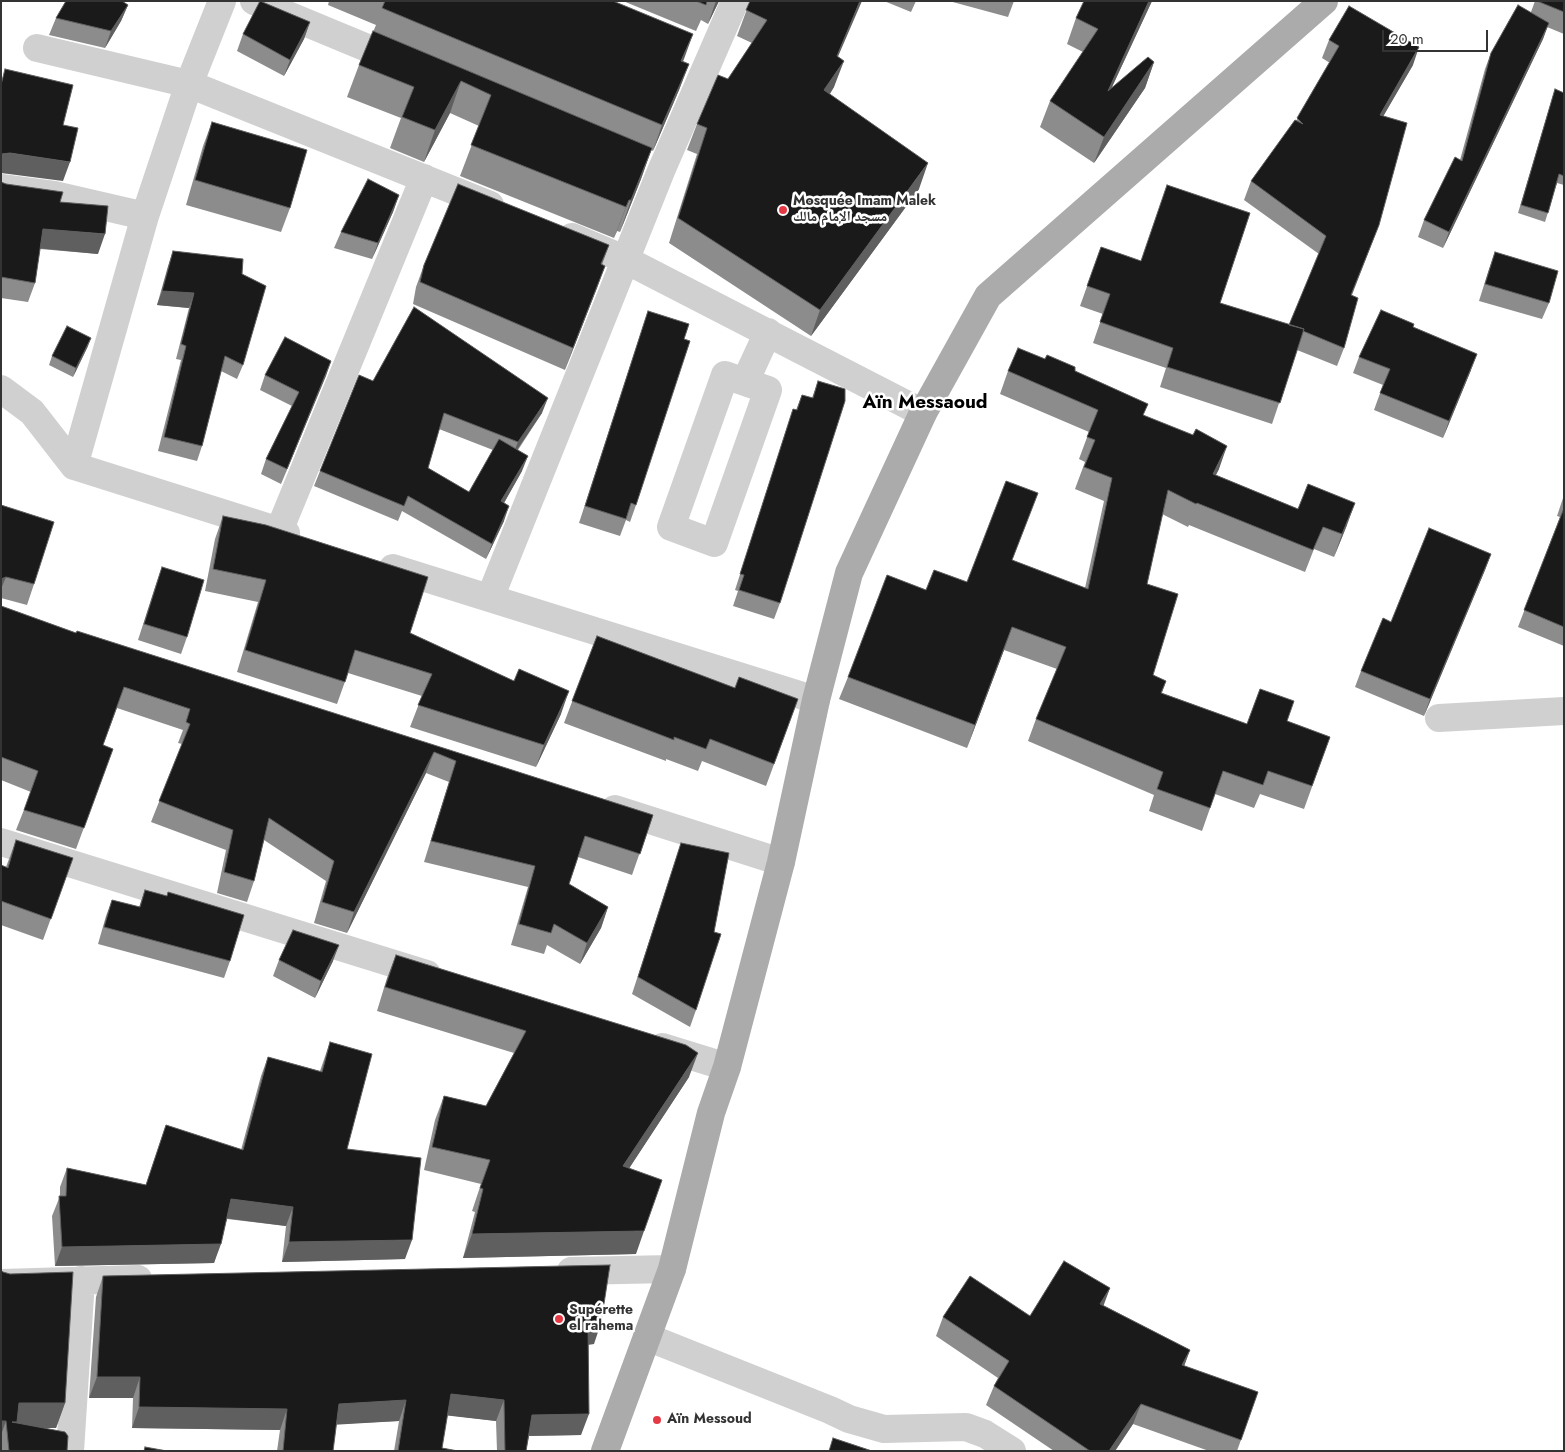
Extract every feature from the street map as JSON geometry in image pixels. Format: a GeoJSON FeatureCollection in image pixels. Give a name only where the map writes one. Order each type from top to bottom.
{"type":"FeatureCollection","features":[{"type":"Feature","properties":{"kind":"main road"},"geometry":{"type":"LineString","coordinates":[[605,1451],[672,1269],[711,1113],[727,1067],[781,862],[816,700],[849,573],[923,413],[988,296],[1316,3]]}},
{"type":"Feature","properties":{"kind":"street"},"geometry":{"type":"LineString","coordinates":[[74,466],[145,216],[189,84],[222,1]]}},
{"type":"Feature","properties":{"kind":"street"},"geometry":{"type":"LineString","coordinates":[[254,1],[426,73]]}},
{"type":"Feature","properties":{"kind":"street"},"geometry":{"type":"LineString","coordinates":[[490,598],[624,259],[735,1]]}},
{"type":"Feature","properties":{"kind":"street"},"geometry":{"type":"LineString","coordinates":[[686,43],[712,54]]}},
{"type":"Feature","properties":{"kind":"street"},"geometry":{"type":"LineString","coordinates":[[36,48],[189,84],[515,215]]}},
{"type":"Feature","properties":{"kind":"street"},"geometry":{"type":"LineString","coordinates":[[634,159],[661,170]]}},
{"type":"Feature","properties":{"kind":"street"},"geometry":{"type":"LineString","coordinates":[[279,531],[424,178]]}},
{"type":"Feature","properties":{"kind":"street"},"geometry":{"type":"LineString","coordinates":[[1,188],[54,195],[145,216]]}},
{"type":"Feature","properties":{"kind":"street"},"geometry":{"type":"LineString","coordinates":[[552,230],[624,259],[923,413]]}},
{"type":"Feature","properties":{"kind":"street"},"geometry":{"type":"LineString","coordinates":[[745,382],[768,332]]}},
{"type":"Feature","properties":{"kind":"street"},"geometry":{"type":"LineString","coordinates":[[725,375],[745,382],[768,390],[714,543],[670,527],[725,375]]}},
{"type":"Feature","properties":{"kind":"street"},"geometry":{"type":"LineString","coordinates":[[1,389],[32,412],[74,466],[306,540]]}},
{"type":"Feature","properties":{"kind":"street"},"geometry":{"type":"LineString","coordinates":[[370,560],[816,700]]}},
{"type":"Feature","properties":{"kind":"street"},"geometry":{"type":"LineString","coordinates":[[1439,718],[1564,711]]}},
{"type":"Feature","properties":{"kind":"street"},"geometry":{"type":"LineString","coordinates":[[590,801],[781,862]]}},
{"type":"Feature","properties":{"kind":"street"},"geometry":{"type":"LineString","coordinates":[[1,842],[450,981]]}},
{"type":"Feature","properties":{"kind":"street"},"geometry":{"type":"LineString","coordinates":[[641,1040],[727,1067]]}},
{"type":"Feature","properties":{"kind":"street"},"geometry":{"type":"LineString","coordinates":[[544,1272],[672,1269]]}},
{"type":"Feature","properties":{"kind":"street"},"geometry":{"type":"LineString","coordinates":[[1,1283],[160,1278]]}},
{"type":"Feature","properties":{"kind":"street"},"geometry":{"type":"LineString","coordinates":[[70,1451],[81,1280]]}},
{"type":"Feature","properties":{"kind":"street"},"geometry":{"type":"LineString","coordinates":[[647,1337],[849,1419],[884,1429],[966,1427],[985,1434],[1012,1451]]}},
{"type":"Feature","properties":{"kind":"building"},"geometry":{"type":"Polygon","coordinates":[[[66,1],[122,1],[128,5],[111,31],[56,18],[66,1]]]}},
{"type":"Feature","properties":{"kind":"building"},"geometry":{"type":"Polygon","coordinates":[[[260,1],[310,22],[290,60],[243,34],[260,1]]]}},
{"type":"Feature","properties":{"kind":"building"},"geometry":{"type":"Polygon","coordinates":[[[385,1],[613,1],[693,34],[681,61],[689,64],[662,125],[382,8],[385,1]]]}},
{"type":"Feature","properties":{"kind":"building"},"geometry":{"type":"Polygon","coordinates":[[[696,1],[707,1],[706,5],[696,1]]]}},
{"type":"Feature","properties":{"kind":"building","name":"Mosquée Imam Malek مسجد الإمام مالك"},"geometry":{"type":"Polygon","coordinates":[[[750,1],[860,1],[837,56],[844,61],[824,90],[928,163],[820,310],[678,218],[707,128],[697,124],[718,75],[728,79],[767,20],[746,10],[750,1]]]}},
{"type":"Feature","properties":{"kind":"building"},"geometry":{"type":"Polygon","coordinates":[[[1084,1],[1149,1],[1108,91],[1148,57],[1154,62],[1104,137],[1050,101],[1098,29],[1076,18],[1084,1]]]}},
{"type":"Feature","properties":{"kind":"building"},"geometry":{"type":"Polygon","coordinates":[[[1537,1],[1564,1],[1564,12],[1537,1]]]}},
{"type":"Feature","properties":{"kind":"building"},"geometry":{"type":"Polygon","coordinates":[[[1518,5],[1549,23],[1449,232],[1424,220],[1455,157],[1462,161],[1491,53],[1518,5]]]}},
{"type":"Feature","properties":{"kind":"building"},"geometry":{"type":"Polygon","coordinates":[[[1349,6],[1419,47],[1380,115],[1407,123],[1379,225],[1351,295],[1358,298],[1344,348],[1303,331],[1304,329],[1289,325],[1326,236],[1251,181],[1295,120],[1303,124],[1297,118],[1339,46],[1329,40],[1349,6]]]}},
{"type":"Feature","properties":{"kind":"building"},"geometry":{"type":"Polygon","coordinates":[[[373,31],[652,148],[631,200],[629,200],[626,207],[471,145],[491,95],[461,81],[435,130],[402,117],[414,87],[359,65],[373,31]]]}},
{"type":"Feature","properties":{"kind":"building"},"geometry":{"type":"Polygon","coordinates":[[[5,69],[73,85],[63,125],[78,128],[70,162],[10,153],[1,155],[1,85],[5,69]]]}},
{"type":"Feature","properties":{"kind":"building"},"geometry":{"type":"Polygon","coordinates":[[[1555,89],[1564,93],[1564,176],[1559,174],[1548,213],[1521,205],[1555,89]]]}},
{"type":"Feature","properties":{"kind":"building"},"geometry":{"type":"Polygon","coordinates":[[[212,122],[307,150],[290,208],[195,180],[212,122]]]}},
{"type":"Feature","properties":{"kind":"building"},"geometry":{"type":"Polygon","coordinates":[[[368,179],[399,195],[378,243],[341,232],[368,179]]]}},
{"type":"Feature","properties":{"kind":"building"},"geometry":{"type":"Polygon","coordinates":[[[1,182],[63,192],[60,202],[108,206],[105,234],[43,229],[35,283],[1,277],[1,182]]]}},
{"type":"Feature","properties":{"kind":"building"},"geometry":{"type":"Polygon","coordinates":[[[458,184],[609,245],[601,264],[605,266],[573,348],[420,282],[424,265],[458,184]]]}},
{"type":"Feature","properties":{"kind":"building"},"geometry":{"type":"Polygon","coordinates":[[[1167,185],[1250,213],[1220,303],[1304,329],[1280,403],[1167,367],[1173,348],[1100,322],[1110,294],[1087,286],[1101,247],[1141,261],[1167,185]]]}},
{"type":"Feature","properties":{"kind":"building"},"geometry":{"type":"Polygon","coordinates":[[[173,251],[243,259],[242,274],[266,286],[243,365],[225,356],[202,446],[164,437],[186,346],[181,344],[194,293],[162,291],[173,251]]]}},
{"type":"Feature","properties":{"kind":"building"},"geometry":{"type":"Polygon","coordinates":[[[1495,252],[1558,271],[1549,303],[1485,284],[1495,252]]]}},
{"type":"Feature","properties":{"kind":"building"},"geometry":{"type":"Polygon","coordinates":[[[414,307],[548,398],[518,442],[444,413],[428,468],[469,492],[499,439],[528,456],[501,501],[509,506],[492,544],[408,496],[404,506],[320,471],[359,375],[373,381],[414,307]]]}},
{"type":"Feature","properties":{"kind":"building"},"geometry":{"type":"Polygon","coordinates":[[[1381,310],[1414,324],[1413,327],[1477,354],[1449,421],[1380,393],[1390,369],[1359,357],[1381,310]]]}},
{"type":"Feature","properties":{"kind":"building"},"geometry":{"type":"Polygon","coordinates":[[[648,311],[689,324],[684,339],[690,341],[636,505],[631,503],[626,519],[585,506],[648,311]]]}},
{"type":"Feature","properties":{"kind":"building"},"geometry":{"type":"Polygon","coordinates":[[[67,326],[91,338],[76,368],[52,356],[67,326]]]}},
{"type":"Feature","properties":{"kind":"building"},"geometry":{"type":"Polygon","coordinates":[[[285,337],[331,361],[287,469],[266,459],[299,392],[265,375],[285,337]]]}},
{"type":"Feature","properties":{"kind":"building"},"geometry":{"type":"Polygon","coordinates":[[[1018,348],[1045,359],[1047,355],[1075,367],[1075,371],[1148,404],[1143,415],[1193,435],[1196,429],[1227,446],[1213,474],[1298,509],[1308,484],[1355,503],[1342,534],[1323,527],[1313,550],[1196,504],[1168,490],[1147,584],[1178,594],[1153,675],[1166,681],[1161,693],[1247,724],[1260,689],[1294,701],[1287,721],[1330,737],[1312,786],[1268,771],[1263,785],[1223,771],[1210,808],[1157,789],[1163,772],[1036,719],[1066,647],[1012,627],[975,725],[848,677],[887,575],[926,590],[934,570],[967,582],[1006,481],[1038,493],[1012,560],[1088,589],[1112,478],[1084,467],[1095,440],[1087,437],[1098,410],[1008,371],[1018,348]]]}},
{"type":"Feature","properties":{"kind":"building"},"geometry":{"type":"Polygon","coordinates":[[[818,381],[845,389],[845,401],[780,603],[739,590],[744,575],[740,574],[793,409],[797,410],[802,395],[813,398],[818,381]]]}},
{"type":"Feature","properties":{"kind":"building"},"geometry":{"type":"Polygon","coordinates":[[[1,505],[54,522],[34,584],[6,577],[1,579],[1,505]]]}},
{"type":"Feature","properties":{"kind":"building"},"geometry":{"type":"Polygon","coordinates":[[[1564,508],[1564,627],[1524,610],[1564,508]]]}},
{"type":"Feature","properties":{"kind":"building"},"geometry":{"type":"Polygon","coordinates":[[[223,516],[266,525],[428,577],[410,633],[514,681],[519,669],[569,691],[544,745],[418,705],[432,674],[355,650],[345,682],[245,650],[266,580],[213,569],[223,516]]]}},
{"type":"Feature","properties":{"kind":"building"},"geometry":{"type":"Polygon","coordinates":[[[1429,528],[1491,554],[1430,699],[1361,671],[1383,618],[1391,622],[1429,528]]]}},
{"type":"Feature","properties":{"kind":"building"},"geometry":{"type":"Polygon","coordinates":[[[162,567],[204,580],[187,637],[144,624],[162,567]]]}},
{"type":"Feature","properties":{"kind":"building"},"geometry":{"type":"Polygon","coordinates":[[[1,606],[76,633],[77,631],[653,815],[640,854],[585,836],[569,884],[608,907],[587,943],[554,924],[551,933],[519,924],[535,866],[431,841],[456,761],[434,752],[354,912],[322,902],[334,861],[269,818],[254,881],[224,872],[233,830],[159,801],[190,724],[186,722],[190,709],[124,687],[103,745],[113,749],[84,828],[24,810],[38,771],[1,757],[1,606]]]}},
{"type":"Feature","properties":{"kind":"building"},"geometry":{"type":"Polygon","coordinates":[[[597,636],[735,688],[739,677],[798,699],[774,764],[710,739],[706,749],[674,737],[674,740],[572,701],[597,636]]]}},
{"type":"Feature","properties":{"kind":"building"},"geometry":{"type":"Polygon","coordinates":[[[16,840],[73,858],[51,919],[1,901],[1,865],[8,868],[16,840]]]}},
{"type":"Feature","properties":{"kind":"building"},"geometry":{"type":"Polygon","coordinates":[[[681,843],[729,853],[714,932],[721,934],[696,1010],[638,977],[681,843]]]}},
{"type":"Feature","properties":{"kind":"building"},"geometry":{"type":"Polygon","coordinates":[[[145,890],[167,896],[168,892],[244,915],[230,961],[104,927],[112,900],[140,907],[145,890]]]}},
{"type":"Feature","properties":{"kind":"building"},"geometry":{"type":"Polygon","coordinates":[[[293,930],[339,945],[321,981],[279,960],[293,930]]]}},
{"type":"Feature","properties":{"kind":"building"},"geometry":{"type":"Polygon","coordinates":[[[396,955],[686,1045],[698,1053],[623,1166],[662,1180],[644,1231],[472,1234],[483,1189],[480,1188],[490,1160],[432,1147],[444,1096],[486,1106],[526,1031],[385,987],[396,955]]]}},
{"type":"Feature","properties":{"kind":"building"},"geometry":{"type":"Polygon","coordinates":[[[330,1042],[372,1054],[347,1149],[421,1158],[412,1240],[289,1242],[293,1207],[231,1199],[221,1244],[62,1247],[59,1196],[66,1196],[67,1168],[146,1185],[166,1125],[243,1150],[268,1057],[322,1072],[330,1042]]]}},
{"type":"Feature","properties":{"kind":"building"},"geometry":{"type":"Polygon","coordinates":[[[1064,1261],[1110,1288],[1100,1304],[1190,1350],[1182,1365],[1258,1392],[1241,1440],[1141,1404],[1109,1451],[1090,1451],[994,1386],[1009,1361],[943,1317],[970,1276],[1030,1316],[1064,1261]]]}},
{"type":"Feature","properties":{"kind":"building"},"geometry":{"type":"Polygon","coordinates":[[[610,1265],[601,1323],[588,1324],[589,1414],[532,1415],[526,1451],[505,1451],[504,1400],[451,1394],[442,1448],[458,1451],[398,1451],[406,1400],[339,1404],[333,1451],[283,1451],[287,1409],[139,1407],[140,1377],[97,1377],[103,1276],[610,1265]]]}},
{"type":"Feature","properties":{"kind":"building"},"geometry":{"type":"Polygon","coordinates":[[[1,1270],[10,1274],[73,1272],[65,1403],[19,1403],[17,1422],[12,1422],[65,1432],[68,1436],[67,1451],[9,1451],[6,1421],[1,1421],[1,1270]]]}},
{"type":"Feature","properties":{"kind":"building"},"geometry":{"type":"Polygon","coordinates":[[[833,1438],[872,1451],[829,1451],[833,1438]]]}},
{"type":"Feature","properties":{"kind":"building"},"geometry":{"type":"Polygon","coordinates":[[[145,1447],[167,1451],[144,1451],[145,1447]]]}},
{"type":"Feature","properties":{"kind":"place","name":"Mosquée Imam Malek مسجد الإمام مالك"},"geometry":{"type":"Point","coordinates":[783,210]}},
{"type":"Feature","properties":{"kind":"place","name":"Supérette el rahema"},"geometry":{"type":"Point","coordinates":[559,1319]}},
{"type":"Feature","properties":{"kind":"place","name":"Aïn Messoud"},"geometry":{"type":"Point","coordinates":[657,1420]}},
{"type":"Feature","properties":{"kind":"district","name":"Aïn Messaoud"},"geometry":{"type":"Point","coordinates":[925,403]}}]}
